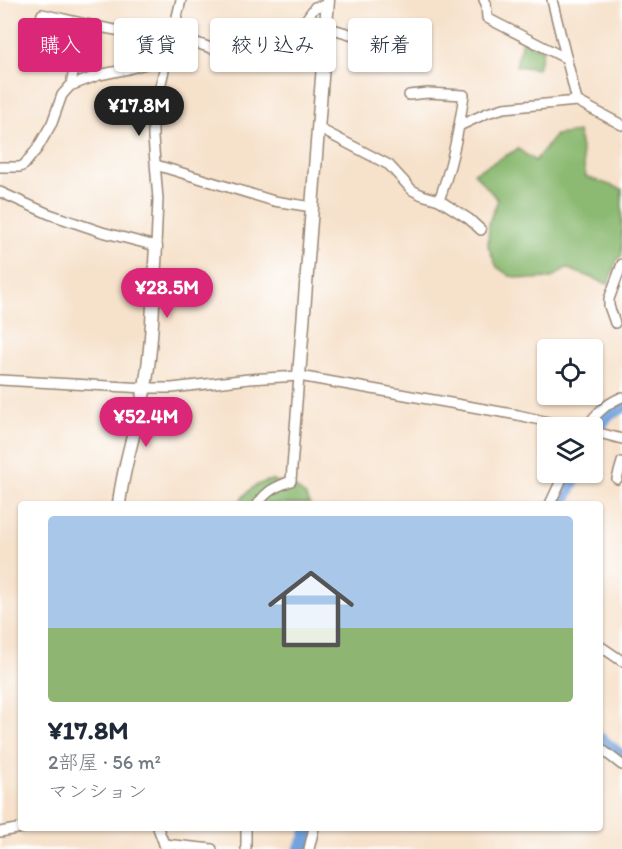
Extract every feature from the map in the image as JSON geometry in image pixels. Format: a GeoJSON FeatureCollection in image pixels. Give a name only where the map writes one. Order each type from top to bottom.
{"type":"FeatureCollection","features":[{"type":"Feature","properties":{"kind":"street"},"geometry":{"type":"LineString","coordinates":[[176,18],[181,0]]}},
{"type":"Feature","properties":{"kind":"street"},"geometry":{"type":"LineString","coordinates":[[484,0],[487,18],[567,58]]}},
{"type":"Feature","properties":{"kind":"street"},"geometry":{"type":"LineString","coordinates":[[552,0],[577,101]]}},
{"type":"Feature","properties":{"kind":"street"},"geometry":{"type":"LineString","coordinates":[[198,43],[263,67],[281,54],[315,7],[328,2],[327,18]]}},
{"type":"Feature","properties":{"kind":"street"},"geometry":{"type":"LineString","coordinates":[[74,84],[72,79],[80,44],[37,35],[42,14],[114,29]]}},
{"type":"Feature","properties":{"kind":"street"},"geometry":{"type":"LineString","coordinates":[[0,167],[24,165],[37,149],[52,123],[66,90],[74,84],[114,72]]}},
{"type":"Feature","properties":{"kind":"street"},"geometry":{"type":"LineString","coordinates":[[120,501],[145,388],[148,363],[158,199],[153,116],[164,72]]}},
{"type":"Feature","properties":{"kind":"street"},"geometry":{"type":"LineString","coordinates":[[260,501],[271,490],[291,482],[322,72]]}},
{"type":"Feature","properties":{"kind":"street"},"geometry":{"type":"LineString","coordinates":[[409,95],[428,93],[464,95],[459,126],[439,200]]}},
{"type":"Feature","properties":{"kind":"street"},"geometry":{"type":"LineString","coordinates":[[459,126],[504,108],[577,101],[622,125]]}},
{"type":"Feature","properties":{"kind":"street"},"geometry":{"type":"LineString","coordinates":[[318,128],[389,165],[412,190],[439,200],[469,219],[481,230]]}},
{"type":"Feature","properties":{"kind":"street"},"geometry":{"type":"LineString","coordinates":[[156,165],[274,201],[312,207]]}},
{"type":"Feature","properties":{"kind":"street"},"geometry":{"type":"LineString","coordinates":[[0,192],[49,214],[102,232],[156,246]]}},
{"type":"Feature","properties":{"kind":"street"},"geometry":{"type":"LineString","coordinates":[[615,323],[609,299],[622,264]]}},
{"type":"Feature","properties":{"kind":"street"},"geometry":{"type":"LineString","coordinates":[[0,380],[172,388],[299,376],[537,419]]}},
{"type":"Feature","properties":{"kind":"street"},"geometry":{"type":"LineString","coordinates":[[593,417],[603,407],[622,397]]}},
{"type":"Feature","properties":{"kind":"street"},"geometry":{"type":"LineString","coordinates":[[603,434],[622,439]]}},
{"type":"Feature","properties":{"kind":"street"},"geometry":{"type":"LineString","coordinates":[[617,479],[622,462]]}},
{"type":"Feature","properties":{"kind":"street"},"geometry":{"type":"LineString","coordinates":[[551,501],[560,483]]}},
{"type":"Feature","properties":{"kind":"street"},"geometry":{"type":"LineString","coordinates":[[603,648],[622,661]]}},
{"type":"Feature","properties":{"kind":"street"},"geometry":{"type":"LineString","coordinates":[[603,750],[622,765]]}},
{"type":"Feature","properties":{"kind":"street"},"geometry":{"type":"LineString","coordinates":[[0,832],[18,829]]}},
{"type":"Feature","properties":{"kind":"street"},"geometry":{"type":"LineString","coordinates":[[160,831],[165,847],[212,849]]}},
{"type":"Feature","properties":{"kind":"street"},"geometry":{"type":"LineString","coordinates":[[246,831],[246,849]]}},
{"type":"Feature","properties":{"kind":"street"},"geometry":{"type":"LineString","coordinates":[[309,849],[313,831]]}},
{"type":"Feature","properties":{"kind":"green space"},"geometry":{"type":"Polygon","coordinates":[[[522,40],[543,50],[538,69],[516,66],[522,40]]]}},
{"type":"Feature","properties":{"kind":"green space"},"geometry":{"type":"Polygon","coordinates":[[[578,132],[586,177],[622,189],[622,256],[617,260],[608,284],[566,268],[552,278],[528,279],[510,276],[497,267],[488,246],[489,222],[498,200],[474,173],[518,149],[535,161],[556,135],[578,132]]]}},
{"type":"Feature","properties":{"kind":"green space"},"geometry":{"type":"Polygon","coordinates":[[[272,480],[289,485],[304,494],[309,501],[240,501],[258,485],[272,480]]]}},
{"type":"Feature","properties":{"kind":"waterway"},"geometry":{"type":"LineString","coordinates":[[603,420],[606,415],[622,406]]}},
{"type":"Feature","properties":{"kind":"waterway"},"geometry":{"type":"LineString","coordinates":[[562,501],[571,483]]}},
{"type":"Feature","properties":{"kind":"waterway"},"geometry":{"type":"LineString","coordinates":[[603,742],[622,758]]}},
{"type":"Feature","properties":{"kind":"waterway"},"geometry":{"type":"LineString","coordinates":[[301,849],[308,831]]}}]}
